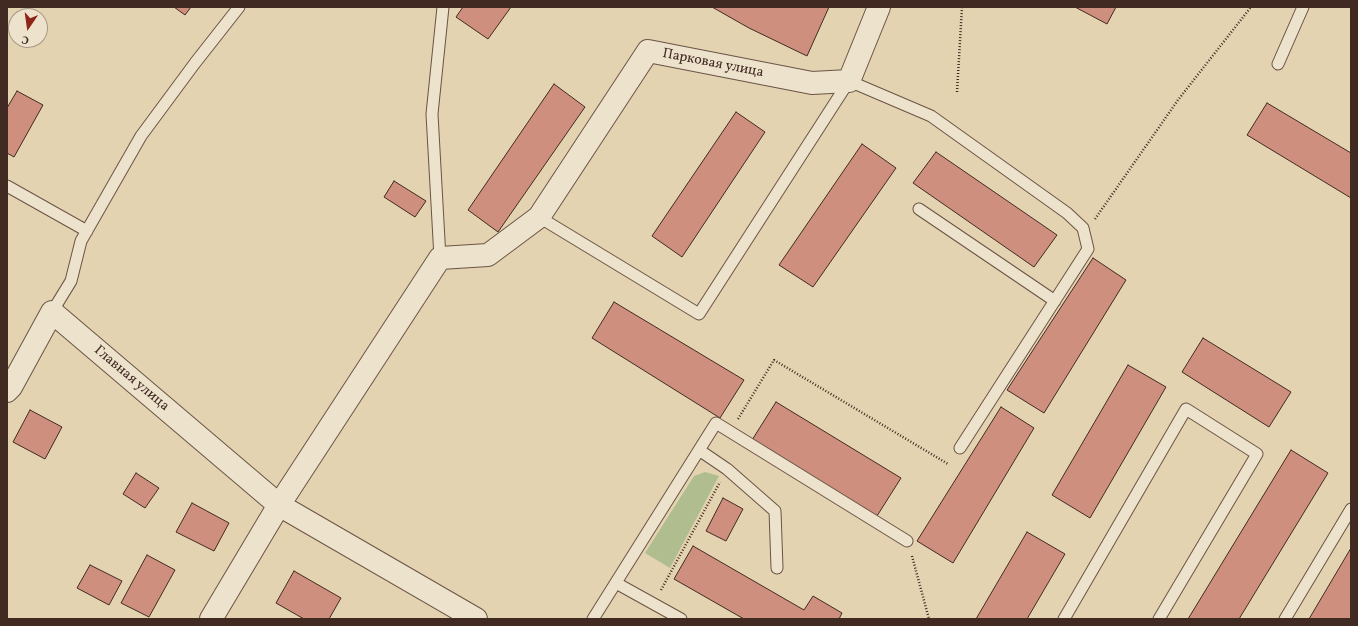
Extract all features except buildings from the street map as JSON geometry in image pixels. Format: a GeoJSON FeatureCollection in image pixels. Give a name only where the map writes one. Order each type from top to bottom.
{"type":"FeatureCollection","features":[{"type":"Feature","properties":{"kind":"street"},"geometry":{"type":"LineString","coordinates":[[849,81],[879,7]]}},
{"type":"Feature","properties":{"kind":"street","name":"Парковая улица"},"geometry":{"type":"LineString","coordinates":[[539,217],[648,51],[812,83],[849,81]]}},
{"type":"Feature","properties":{"kind":"street"},"geometry":{"type":"LineString","coordinates":[[211,619],[279,505],[440,258],[488,255],[539,217]]}},
{"type":"Feature","properties":{"kind":"street"},"geometry":{"type":"LineString","coordinates":[[7,391],[11,387],[52,312]]}},
{"type":"Feature","properties":{"kind":"street","name":"Главная улица"},"geometry":{"type":"LineString","coordinates":[[52,312],[279,505],[476,619]]}},
{"type":"Feature","properties":{"kind":"lane"},"geometry":{"type":"LineString","coordinates":[[52,312],[71,281],[81,241],[141,136],[195,62],[239,7]]}},
{"type":"Feature","properties":{"kind":"lane"},"geometry":{"type":"LineString","coordinates":[[440,258],[432,114],[443,7]]}},
{"type":"Feature","properties":{"kind":"lane"},"geometry":{"type":"LineString","coordinates":[[1278,64],[1303,7]]}},
{"type":"Feature","properties":{"kind":"lane"},"geometry":{"type":"LineString","coordinates":[[539,217],[700,314],[849,81],[931,116],[1068,213],[1083,228],[1088,249],[960,448]]}},
{"type":"Feature","properties":{"kind":"lane"},"geometry":{"type":"LineString","coordinates":[[7,186],[87,230]]}},
{"type":"Feature","properties":{"kind":"lane"},"geometry":{"type":"LineString","coordinates":[[919,209],[1055,301]]}},
{"type":"Feature","properties":{"kind":"lane"},"geometry":{"type":"LineString","coordinates":[[1064,619],[1186,409],[1257,454],[1158,619]]}},
{"type":"Feature","properties":{"kind":"lane"},"geometry":{"type":"LineString","coordinates":[[593,619],[716,423],[908,541]]}},
{"type":"Feature","properties":{"kind":"lane"},"geometry":{"type":"LineString","coordinates":[[699,450],[727,469],[775,511],[777,568]]}},
{"type":"Feature","properties":{"kind":"lane"},"geometry":{"type":"LineString","coordinates":[[1285,619],[1351,509]]}},
{"type":"Feature","properties":{"kind":"lane"},"geometry":{"type":"LineString","coordinates":[[616,583],[681,619]]}},
{"type":"Feature","properties":{"kind":"path"},"geometry":{"type":"LineString","coordinates":[[957,92],[962,7]]}},
{"type":"Feature","properties":{"kind":"path"},"geometry":{"type":"LineString","coordinates":[[1091,225],[1178,100],[1251,7]]}},
{"type":"Feature","properties":{"kind":"path"},"geometry":{"type":"LineString","coordinates":[[731,432],[774,360],[948,464]]}},
{"type":"Feature","properties":{"kind":"path"},"geometry":{"type":"LineString","coordinates":[[654,604],[727,469]]}},
{"type":"Feature","properties":{"kind":"path"},"geometry":{"type":"LineString","coordinates":[[908,541],[929,619]]}},
{"type":"Feature","properties":{"kind":"green space"},"geometry":{"type":"Polygon","coordinates":[[[705,472],[719,476],[670,568],[645,553],[694,476],[705,472]]]}}]}
